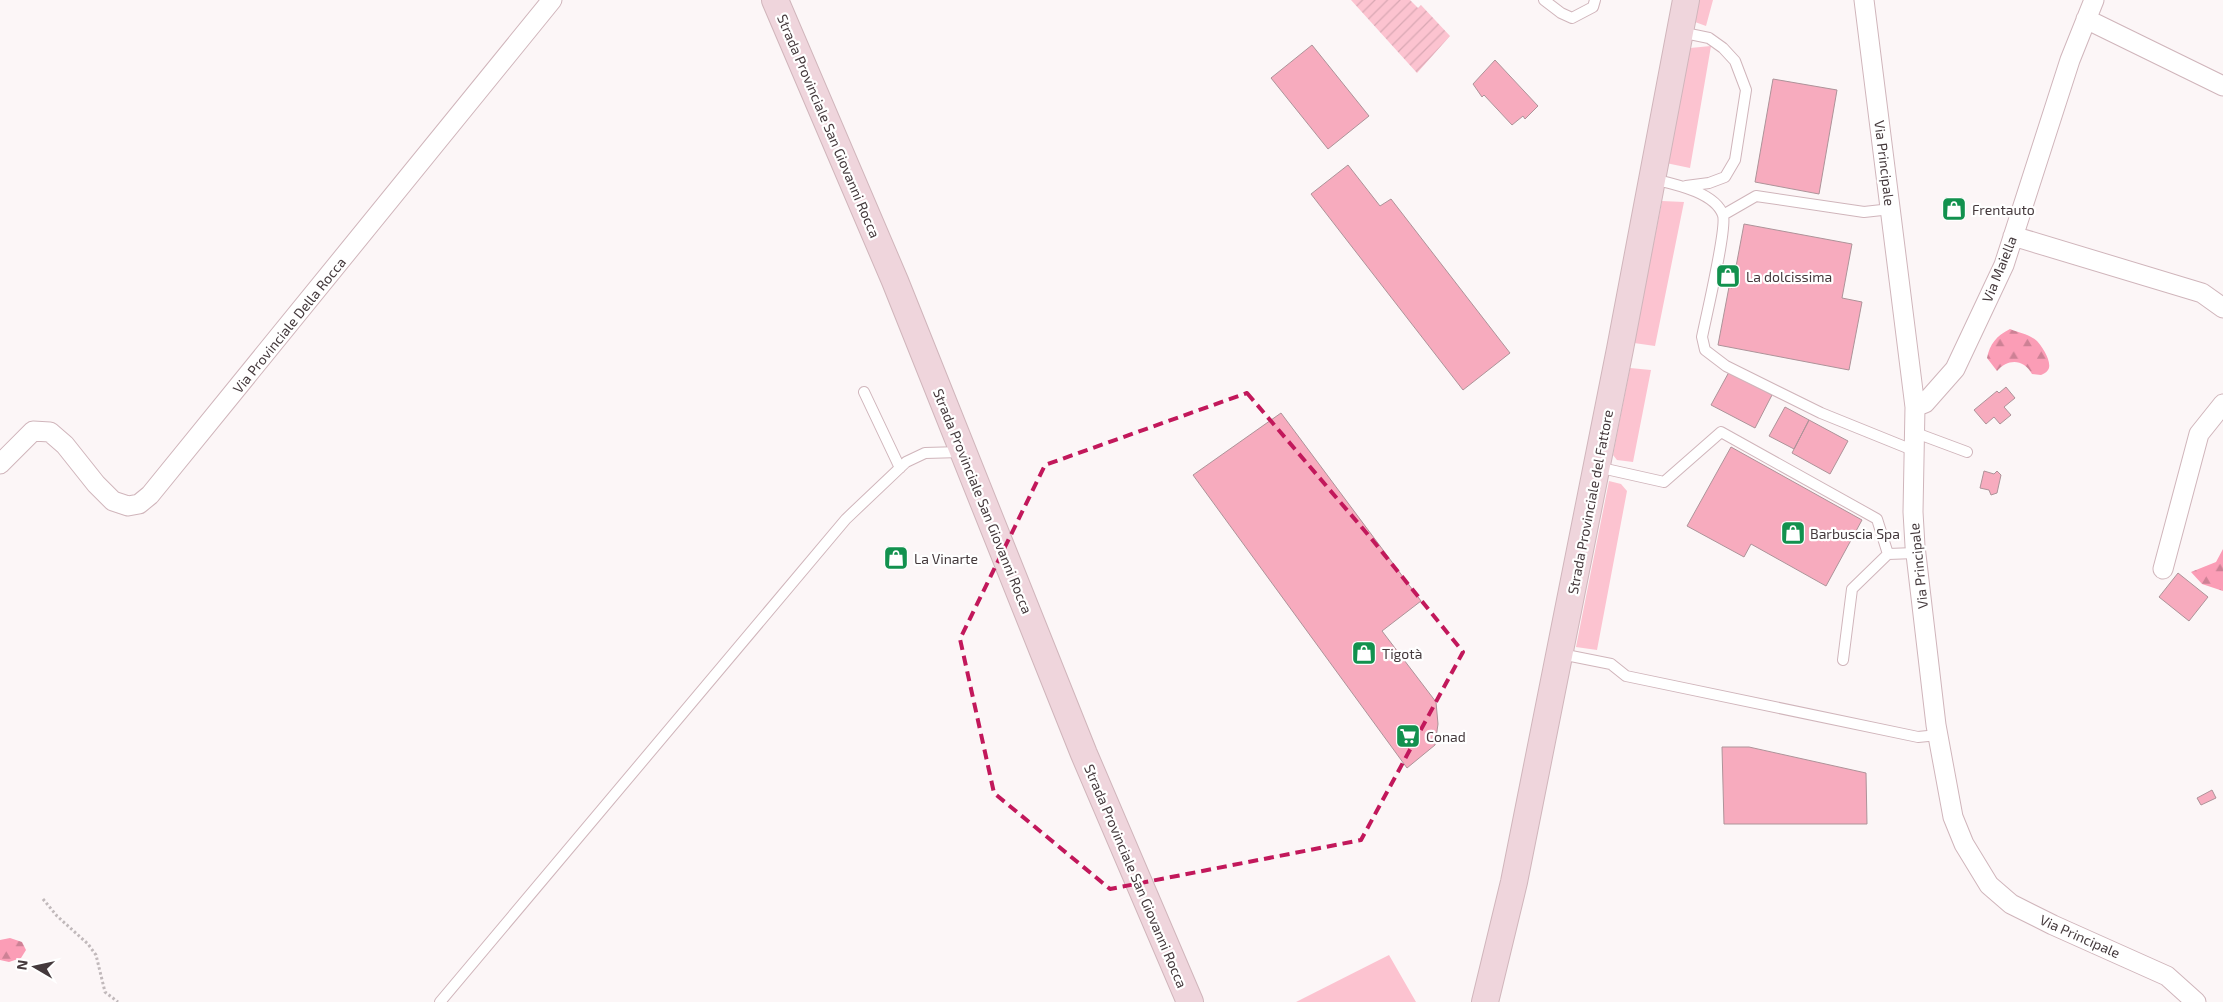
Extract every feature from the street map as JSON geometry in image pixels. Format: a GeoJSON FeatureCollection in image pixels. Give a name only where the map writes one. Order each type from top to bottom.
{"type":"FeatureCollection","features":[{"type":"Feature","properties":{"kind":"main road","name":"Strada Provinciale San Giovanni Rocca"},"geometry":{"type":"LineString","coordinates":[[775,0],[895,281],[1084,754],[1190,1002]]}},
{"type":"Feature","properties":{"kind":"main road","name":"Strada Provinciale del Fattore"},"geometry":{"type":"LineString","coordinates":[[1485,1002],[1514,882],[1560,654],[1686,0]]}},
{"type":"Feature","properties":{"kind":"street","name":"Via Provinciale Della Rocca"},"geometry":{"type":"LineString","coordinates":[[0,464],[33,431],[50,432],[65,445],[112,501],[128,506],[138,504],[150,495],[552,0]]}},
{"type":"Feature","properties":{"kind":"street","name":"Via Principale"},"geometry":{"type":"LineString","coordinates":[[1864,0],[1915,407],[1913,512],[1915,553],[1938,735],[1953,817],[1964,844],[1989,885],[2012,904],[2053,925],[2167,976],[2196,1002]]}},
{"type":"Feature","properties":{"kind":"street","name":"Via Maiella"},"geometry":{"type":"LineString","coordinates":[[1915,407],[1925,403],[1955,369],[2004,265],[2070,60],[2094,0]]}},
{"type":"Feature","properties":{"kind":"street"},"geometry":{"type":"LineString","coordinates":[[2086,19],[2223,86]]}},
{"type":"Feature","properties":{"kind":"street"},"geometry":{"type":"LineString","coordinates":[[2013,236],[2202,293],[2223,308]]}},
{"type":"Feature","properties":{"kind":"street"},"geometry":{"type":"LineString","coordinates":[[2163,569],[2199,434],[2223,404]]}},
{"type":"Feature","properties":{"kind":"lane"},"geometry":{"type":"LineString","coordinates":[[1544,0],[1561,13],[1572,18],[1593,7],[1595,0]]}},
{"type":"Feature","properties":{"kind":"lane"},"geometry":{"type":"LineString","coordinates":[[1652,179],[1686,186],[1709,183],[1725,177],[1735,160],[1746,90],[1735,61],[1723,48],[1709,38],[1680,32]]}},
{"type":"Feature","properties":{"kind":"lane"},"geometry":{"type":"LineString","coordinates":[[1686,186],[1714,203],[1723,215],[1722,234],[1702,337],[1705,350],[1726,366],[1821,413],[1915,442],[1967,452]]}},
{"type":"Feature","properties":{"kind":"lane"},"geometry":{"type":"LineString","coordinates":[[1723,215],[1756,196],[1864,212],[1891,209]]}},
{"type":"Feature","properties":{"kind":"lane"},"geometry":{"type":"LineString","coordinates":[[864,392],[900,468]]}},
{"type":"Feature","properties":{"kind":"lane"},"geometry":{"type":"LineString","coordinates":[[1597,467],[1664,482],[1721,432],[1876,519],[1888,554]]}},
{"type":"Feature","properties":{"kind":"lane"},"geometry":{"type":"LineString","coordinates":[[440,1002],[846,519],[906,462],[925,453],[963,452]]}},
{"type":"Feature","properties":{"kind":"lane"},"geometry":{"type":"LineString","coordinates":[[1843,660],[1852,589],[1888,554],[1915,553]]}},
{"type":"Feature","properties":{"kind":"lane"},"geometry":{"type":"LineString","coordinates":[[1560,654],[1611,664],[1626,676],[1918,737],[1938,735]]}},
{"type":"Feature","properties":{"kind":"path"},"geometry":{"type":"LineString","coordinates":[[44,899],[57,916],[88,944],[96,955],[105,992],[118,1002]]}},
{"type":"Feature","properties":{"kind":"highlighted area"},"geometry":{"type":"Polygon","coordinates":[[[1247,393],[1370,537],[1463,652],[1361,840],[1110,889],[994,793],[960,639],[1045,465],[1247,393]]]}},
{"type":"Feature","properties":{"kind":"shaded area"},"geometry":{"type":"Polygon","coordinates":[[[1351,0],[1410,0],[1418,8],[1421,5],[1450,36],[1417,73],[1351,0]]]}},
{"type":"Feature","properties":{"kind":"shaded area"},"geometry":{"type":"Polygon","coordinates":[[[1699,0],[1713,0],[1706,26],[1695,22],[1699,0]]]}},
{"type":"Feature","properties":{"kind":"shaded area"},"geometry":{"type":"Polygon","coordinates":[[[1711,46],[1690,168],[1666,163],[1690,48],[1711,46]]]}},
{"type":"Feature","properties":{"kind":"shaded area"},"geometry":{"type":"Polygon","coordinates":[[[1662,201],[1684,202],[1655,346],[1634,343],[1662,201]]]}},
{"type":"Feature","properties":{"kind":"shaded area"},"geometry":{"type":"Polygon","coordinates":[[[1630,368],[1651,370],[1633,462],[1617,460],[1613,455],[1630,368]]]}},
{"type":"Feature","properties":{"kind":"shaded area"},"geometry":{"type":"Polygon","coordinates":[[[1609,481],[1621,484],[1627,491],[1597,650],[1576,647],[1609,481]]]}},
{"type":"Feature","properties":{"kind":"shaded area"},"geometry":{"type":"Polygon","coordinates":[[[1389,955],[1416,1002],[1296,1002],[1389,955]]]}},
{"type":"Feature","properties":{"kind":"green space"},"geometry":{"type":"Polygon","coordinates":[[[2010,329],[2031,337],[2039,343],[2049,363],[2046,372],[2041,375],[2032,374],[2025,365],[2016,362],[2006,364],[1997,371],[1987,358],[1988,353],[1997,338],[2010,329]]]}},
{"type":"Feature","properties":{"kind":"green space"},"geometry":{"type":"Polygon","coordinates":[[[2223,549],[2223,591],[2202,584],[2191,572],[2216,562],[2223,549]]]}},
{"type":"Feature","properties":{"kind":"green space"},"geometry":{"type":"Polygon","coordinates":[[[10,938],[22,942],[26,950],[21,958],[9,962],[0,960],[0,940],[10,938]]]}},
{"type":"Feature","properties":{"kind":"building"},"geometry":{"type":"Polygon","coordinates":[[[1312,45],[1369,116],[1328,149],[1271,78],[1312,45]]]}},
{"type":"Feature","properties":{"kind":"building"},"geometry":{"type":"Polygon","coordinates":[[[1495,60],[1538,106],[1525,119],[1523,116],[1512,125],[1484,95],[1482,97],[1473,84],[1495,60]]]}},
{"type":"Feature","properties":{"kind":"building"},"geometry":{"type":"Polygon","coordinates":[[[1773,79],[1837,90],[1819,194],[1755,182],[1773,79]]]}},
{"type":"Feature","properties":{"kind":"building"},"geometry":{"type":"Polygon","coordinates":[[[1348,165],[1380,206],[1391,199],[1510,353],[1463,390],[1311,194],[1348,165]]]}},
{"type":"Feature","properties":{"kind":"building"},"geometry":{"type":"Polygon","coordinates":[[[1744,224],[1852,244],[1842,298],[1862,302],[1849,370],[1718,345],[1729,287],[1732,288],[1744,224]]]}},
{"type":"Feature","properties":{"kind":"building"},"geometry":{"type":"Polygon","coordinates":[[[1729,372],[1772,395],[1755,428],[1711,405],[1729,372]]]}},
{"type":"Feature","properties":{"kind":"building"},"geometry":{"type":"Polygon","coordinates":[[[2006,387],[2015,398],[2004,407],[2011,415],[2000,424],[1994,417],[1986,424],[1974,410],[1997,391],[1999,393],[2006,387]]]}},
{"type":"Feature","properties":{"kind":"building"},"geometry":{"type":"Polygon","coordinates":[[[1785,407],[1809,420],[1794,449],[1769,436],[1785,407]]]}},
{"type":"Feature","properties":{"kind":"building"},"geometry":{"type":"Polygon","coordinates":[[[1281,413],[1421,601],[1382,631],[1436,702],[1438,724],[1435,745],[1407,768],[1193,475],[1281,413]]]}},
{"type":"Feature","properties":{"kind":"building"},"geometry":{"type":"Polygon","coordinates":[[[1809,420],[1848,441],[1830,474],[1792,453],[1809,420]]]}},
{"type":"Feature","properties":{"kind":"building"},"geometry":{"type":"Polygon","coordinates":[[[1731,447],[1862,520],[1826,586],[1751,544],[1744,557],[1687,526],[1731,447]]]}},
{"type":"Feature","properties":{"kind":"building"},"geometry":{"type":"Polygon","coordinates":[[[1984,471],[1994,474],[1997,471],[2001,475],[1997,493],[1991,495],[1989,490],[1980,488],[1984,471]]]}},
{"type":"Feature","properties":{"kind":"building"},"geometry":{"type":"Polygon","coordinates":[[[2178,573],[2208,597],[2189,621],[2159,597],[2178,573]]]}},
{"type":"Feature","properties":{"kind":"building"},"geometry":{"type":"Polygon","coordinates":[[[1722,747],[1749,747],[1866,773],[1867,824],[1724,824],[1722,747]]]}},
{"type":"Feature","properties":{"kind":"building"},"geometry":{"type":"Polygon","coordinates":[[[2212,790],[2216,798],[2201,805],[2197,798],[2212,790]]]}},
{"type":"Feature","properties":{"kind":"place","name":"Frentauto"},"geometry":{"type":"Point","coordinates":[1954,209]}},
{"type":"Feature","properties":{"kind":"place","name":"La dolcissima"},"geometry":{"type":"Point","coordinates":[1728,276]}},
{"type":"Feature","properties":{"kind":"place","name":"Barbuscia Spa"},"geometry":{"type":"Point","coordinates":[1793,533]}},
{"type":"Feature","properties":{"kind":"place","name":"La Vinarte"},"geometry":{"type":"Point","coordinates":[896,558]}},
{"type":"Feature","properties":{"kind":"place","name":"Tigotà"},"geometry":{"type":"Point","coordinates":[1364,653]}},
{"type":"Feature","properties":{"kind":"place","name":"Conad"},"geometry":{"type":"Point","coordinates":[1408,736]}}]}
